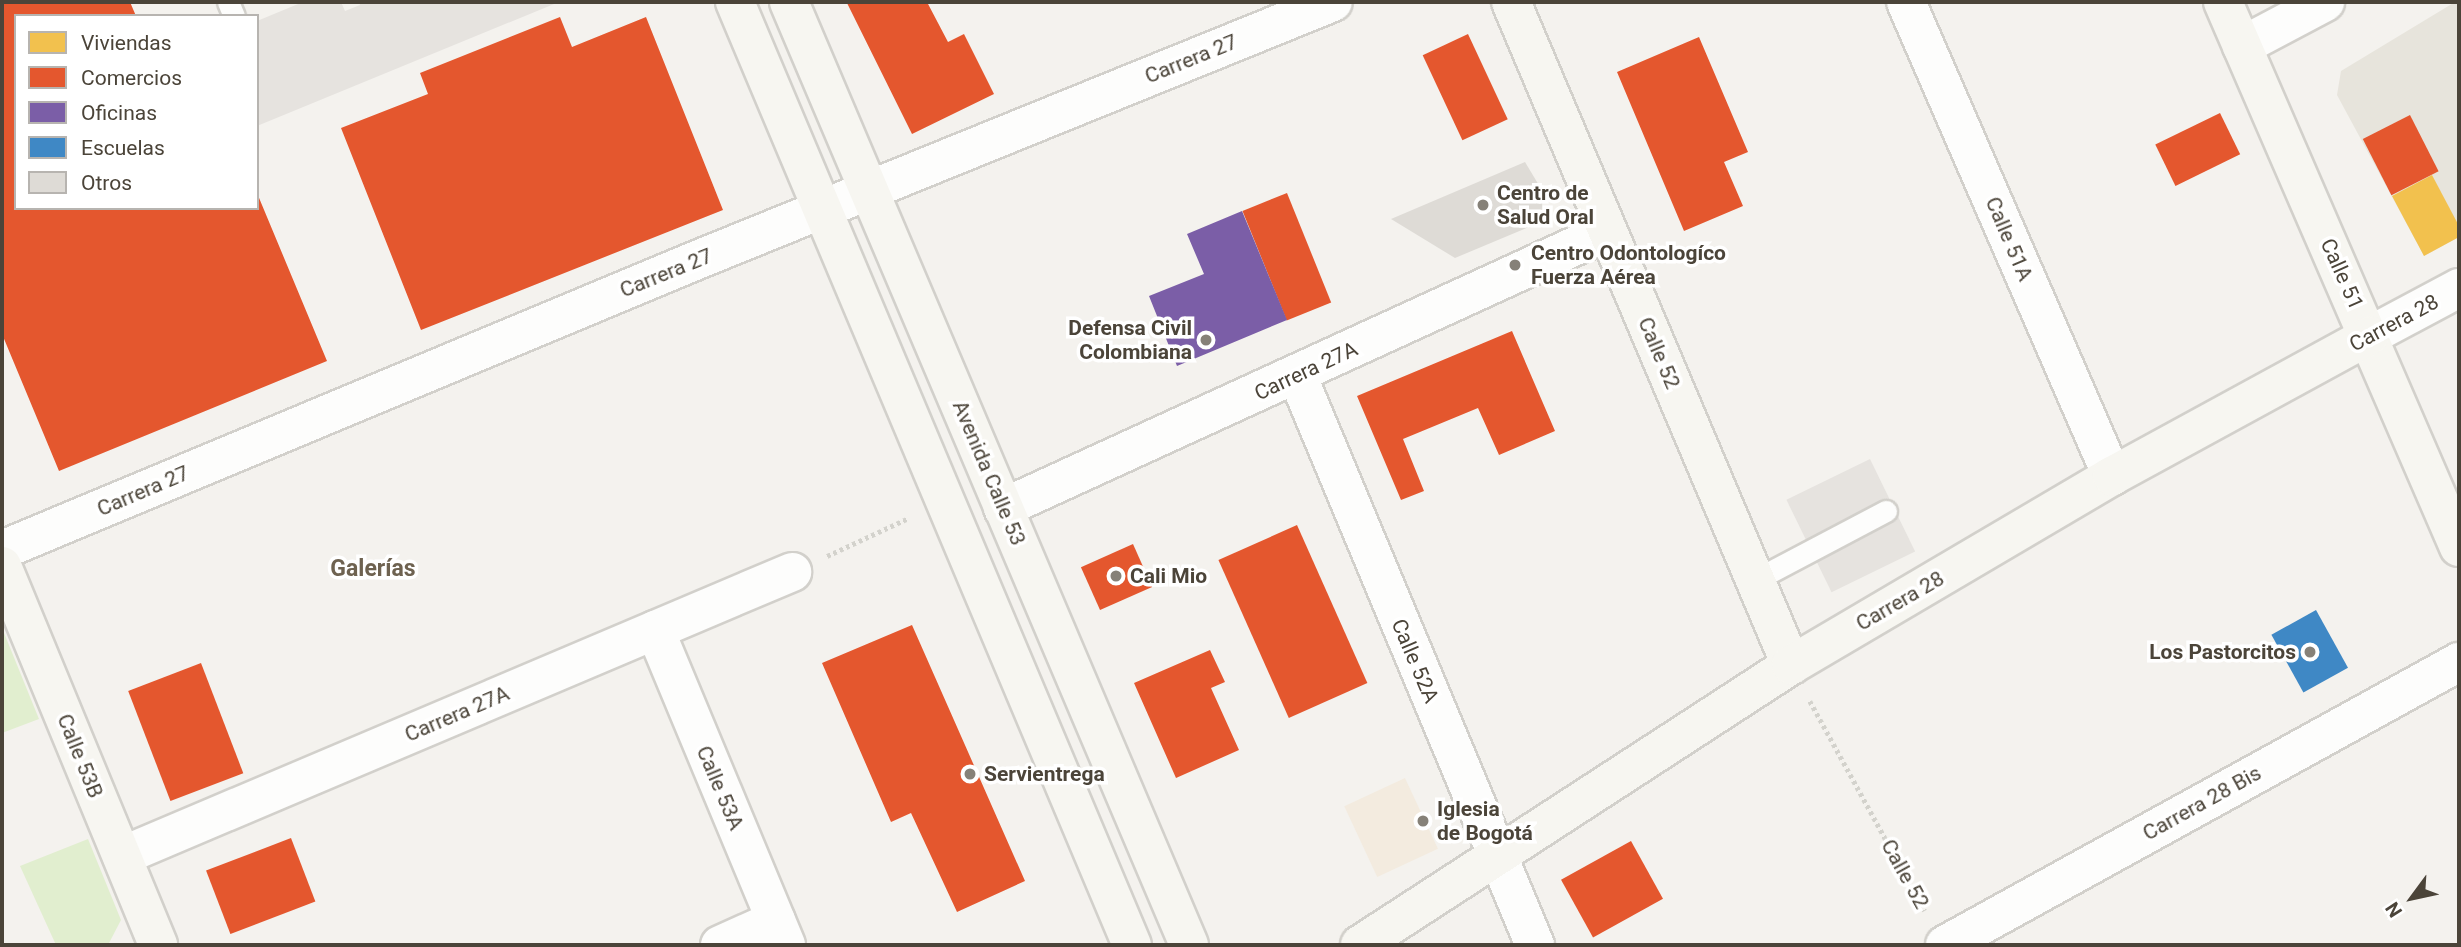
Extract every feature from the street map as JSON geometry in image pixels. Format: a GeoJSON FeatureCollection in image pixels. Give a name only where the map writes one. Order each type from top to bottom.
{"type":"FeatureCollection","features":[{"type":"Feature","properties":{"kind":"street"},"geometry":{"type":"LineString","coordinates":[[735,2],[1132,945]]}},
{"type":"Feature","properties":{"kind":"street","name":"Avenida Calle 53"},"geometry":{"type":"LineString","coordinates":[[789,2],[1189,945]]}},
{"type":"Feature","properties":{"kind":"street","name":"Carrera 27"},"geometry":{"type":"LineString","coordinates":[[2,550],[868,190],[1333,2]]}},
{"type":"Feature","properties":{"kind":"street","name":"Calle 52"},"geometry":{"type":"LineString","coordinates":[[1511,2],[1798,679]]}},
{"type":"Feature","properties":{"kind":"street","name":"Calle 51A"},"geometry":{"type":"LineString","coordinates":[[1906,2],[2112,476]]}},
{"type":"Feature","properties":{"kind":"street","name":"Calle 51"},"geometry":{"type":"LineString","coordinates":[[2223,2],[2459,547]]}},
{"type":"Feature","properties":{"kind":"street"},"geometry":{"type":"LineString","coordinates":[[2242,46],[2325,2]]}},
{"type":"Feature","properties":{"kind":"street","name":"Carrera 27A"},"geometry":{"type":"LineString","coordinates":[[1003,508],[1297,376],[1608,231]]}},
{"type":"Feature","properties":{"kind":"street","name":"Carrera 28"},"geometry":{"type":"LineString","coordinates":[[1360,945],[1496,855],[1798,679],[2112,476],[2459,288]]}},
{"type":"Feature","properties":{"kind":"street","name":"Calle 52A"},"geometry":{"type":"LineString","coordinates":[[1297,376],[1535,945]]}},
{"type":"Feature","properties":{"kind":"street","name":"Calle 53B"},"geometry":{"type":"LineString","coordinates":[[2,566],[158,945]]}},
{"type":"Feature","properties":{"kind":"street","name":"Carrera 27A"},"geometry":{"type":"LineString","coordinates":[[122,856],[792,572]]}},
{"type":"Feature","properties":{"kind":"street","name":"Calle 53A"},"geometry":{"type":"LineString","coordinates":[[655,630],[781,933]]}},
{"type":"Feature","properties":{"kind":"street","name":"Carrera 28 Bis"},"geometry":{"type":"LineString","coordinates":[[1938,933],[2459,662]]}},
{"type":"Feature","properties":{"kind":"street"},"geometry":{"type":"LineString","coordinates":[[720,945],[781,933]]}},
{"type":"Feature","properties":{"kind":"lane"},"geometry":{"type":"LineString","coordinates":[[1755,580],[1886,511]]}},
{"type":"Feature","properties":{"kind":"path"},"geometry":{"type":"LineString","coordinates":[[792,572],[946,502]]}},
{"type":"Feature","properties":{"kind":"path","name":"Calle 52"},"geometry":{"type":"LineString","coordinates":[[1798,679],[1938,933]]}},
{"type":"Feature","properties":{"kind":"shaded area"},"geometry":{"type":"Polygon","coordinates":[[[303,2],[341,2],[345,11],[360,5],[359,2],[559,2],[259,125],[259,20],[303,2]]]}},
{"type":"Feature","properties":{"kind":"shaded area"},"geometry":{"type":"Polygon","coordinates":[[[2459,2],[2459,237],[2424,256],[2337,95],[2341,71],[2459,2]]]}},
{"type":"Feature","properties":{"kind":"shaded area"},"geometry":{"type":"Polygon","coordinates":[[[1870,459],[1915,552],[1832,592],[1786,500],[1870,459]]]}},
{"type":"Feature","properties":{"kind":"shaded area"},"geometry":{"type":"Polygon","coordinates":[[[1405,778],[1438,849],[1377,877],[1344,806],[1405,778]]]}},
{"type":"Feature","properties":{"kind":"green space"},"geometry":{"type":"Polygon","coordinates":[[[2,628],[39,719],[2,733],[2,628]]]}},
{"type":"Feature","properties":{"kind":"green space"},"geometry":{"type":"Polygon","coordinates":[[[88,839],[121,920],[108,945],[56,945],[20,866],[88,839]]]}},
{"type":"Feature","properties":{"kind":"building: Viviendas"},"geometry":{"type":"Polygon","coordinates":[[[2432,175],[2459,226],[2459,237],[2424,256],[2392,196],[2432,175]]]}},
{"type":"Feature","properties":{"kind":"building: Comercios"},"geometry":{"type":"Polygon","coordinates":[[[2,2],[130,2],[135,14],[14,14],[14,210],[259,210],[259,198],[327,361],[59,471],[2,334],[2,2]]]}},
{"type":"Feature","properties":{"kind":"building: Comercios"},"geometry":{"type":"Polygon","coordinates":[[[927,2],[948,42],[964,34],[994,94],[912,134],[847,3],[927,2]]]}},
{"type":"Feature","properties":{"kind":"building: Comercios"},"geometry":{"type":"Polygon","coordinates":[[[560,17],[572,47],[646,17],[723,210],[421,330],[341,128],[428,94],[420,73],[560,17]]]}},
{"type":"Feature","properties":{"kind":"building: Comercios"},"geometry":{"type":"Polygon","coordinates":[[[1468,34],[1508,119],[1462,140],[1423,55],[1468,34]]]}},
{"type":"Feature","properties":{"kind":"building: Comercios"},"geometry":{"type":"Polygon","coordinates":[[[1699,37],[1748,152],[1724,162],[1743,206],[1684,231],[1617,72],[1699,37]]]}},
{"type":"Feature","properties":{"kind":"building: Comercios"},"geometry":{"type":"Polygon","coordinates":[[[2220,113],[2240,154],[2175,186],[2155,145],[2220,113]]]}},
{"type":"Feature","properties":{"kind":"building: Comercios"},"geometry":{"type":"Polygon","coordinates":[[[2410,115],[2439,171],[2391,195],[2363,139],[2410,115]]]}},
{"type":"Feature","properties":{"kind":"building: Comercios"},"geometry":{"type":"Polygon","coordinates":[[[1287,193],[1331,302],[1287,320],[1242,211],[1287,193]]]}},
{"type":"Feature","properties":{"kind":"building: Comercios"},"geometry":{"type":"Polygon","coordinates":[[[1512,331],[1555,431],[1499,455],[1478,408],[1403,439],[1424,491],[1401,500],[1357,396],[1512,331]]]}},
{"type":"Feature","properties":{"kind":"building: Comercios"},"geometry":{"type":"Polygon","coordinates":[[[1297,525],[1367,683],[1289,718],[1218,560],[1297,525]]]}},
{"type":"Feature","properties":{"kind":"building: Comercios","name":"Cali Mio"},"geometry":{"type":"Polygon","coordinates":[[[1133,544],[1152,587],[1100,610],[1081,567],[1133,544]]]}},
{"type":"Feature","properties":{"kind":"building: Comercios"},"geometry":{"type":"Polygon","coordinates":[[[912,625],[1025,881],[957,912],[911,813],[891,822],[822,663],[912,625]]]}},
{"type":"Feature","properties":{"kind":"building: Comercios"},"geometry":{"type":"Polygon","coordinates":[[[1210,650],[1225,682],[1211,688],[1239,750],[1176,778],[1134,683],[1210,650]]]}},
{"type":"Feature","properties":{"kind":"building: Comercios"},"geometry":{"type":"Polygon","coordinates":[[[201,663],[243,773],[170,801],[128,691],[201,663]]]}},
{"type":"Feature","properties":{"kind":"building: Comercios"},"geometry":{"type":"Polygon","coordinates":[[[291,838],[315,901],[230,934],[206,871],[291,838]]]}},
{"type":"Feature","properties":{"kind":"building: Comercios"},"geometry":{"type":"Polygon","coordinates":[[[1631,841],[1663,899],[1593,938],[1561,880],[1631,841]]]}},
{"type":"Feature","properties":{"kind":"building: Oficinas"},"geometry":{"type":"Polygon","coordinates":[[[1242,211],[1287,320],[1177,366],[1149,296],[1204,274],[1187,234],[1242,211]]]}},
{"type":"Feature","properties":{"kind":"building: Escuelas","name":"Los Pastorcitos"},"geometry":{"type":"Polygon","coordinates":[[[2316,610],[2348,668],[2303,692],[2271,635],[2316,610]]]}},
{"type":"Feature","properties":{"kind":"building: Otros","name":"Centro de Salud Oral"},"geometry":{"type":"Polygon","coordinates":[[[1525,162],[1543,192],[1541,222],[1455,258],[1391,219],[1525,162]]]}},
{"type":"Feature","properties":{"kind":"place","name":"Centro de Salud Oral"},"geometry":{"type":"Point","coordinates":[1483,205]}},
{"type":"Feature","properties":{"kind":"place","name":"Centro Odontologíco Fuerza Aérea"},"geometry":{"type":"Point","coordinates":[1515,265]}},
{"type":"Feature","properties":{"kind":"place","name":"Defensa Civil Colombiana"},"geometry":{"type":"Point","coordinates":[1206,340]}},
{"type":"Feature","properties":{"kind":"place","name":"Cali Mio"},"geometry":{"type":"Point","coordinates":[1116,576]}},
{"type":"Feature","properties":{"kind":"place","name":"Los Pastorcitos"},"geometry":{"type":"Point","coordinates":[2310,652]}},
{"type":"Feature","properties":{"kind":"place","name":"Servientrega"},"geometry":{"type":"Point","coordinates":[970,774]}},
{"type":"Feature","properties":{"kind":"place","name":"Iglesia de Bogotá"},"geometry":{"type":"Point","coordinates":[1423,821]}},
{"type":"Feature","properties":{"kind":"district","name":"Galerías"},"geometry":{"type":"Point","coordinates":[373,569]}}]}
